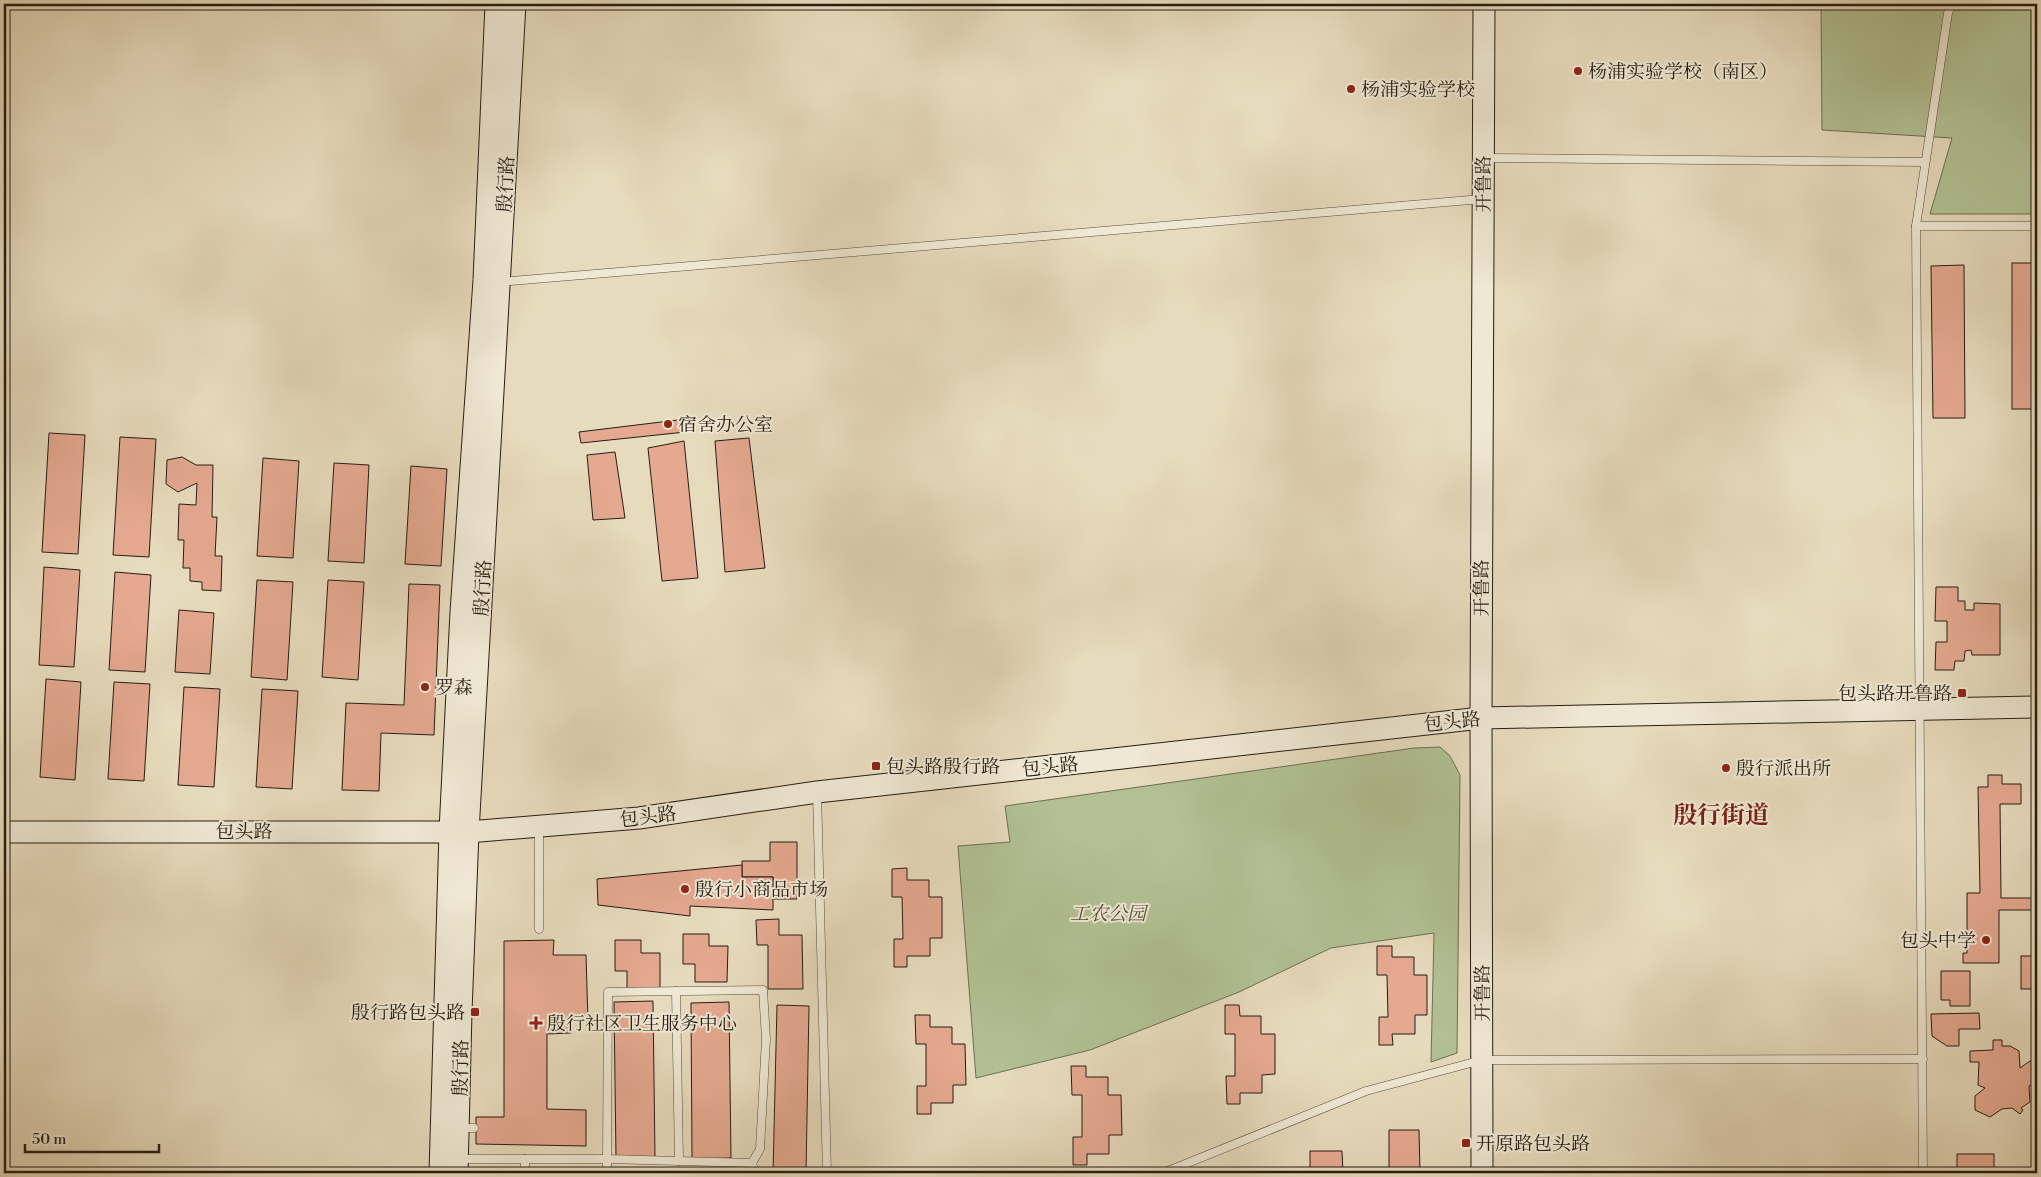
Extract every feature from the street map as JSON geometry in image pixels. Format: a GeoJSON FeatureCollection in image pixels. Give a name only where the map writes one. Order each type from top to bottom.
{"type":"FeatureCollection","features":[{"type":"Feature","properties":{"kind":"street","name":"殷行路"},"geometry":{"type":"LineString","coordinates":[[492,281],[496,4]]}},
{"type":"Feature","properties":{"kind":"street","name":"殷行路"},"geometry":{"type":"LineString","coordinates":[[449,1166],[466,1128],[460,1012],[460,612],[492,281],[515,4]]}},
{"type":"Feature","properties":{"kind":"street","name":"开鲁路"},"geometry":{"type":"LineString","coordinates":[[1482,1173],[1481,718],[1484,4]]}},
{"type":"Feature","properties":{"kind":"street","name":"包头路"},"geometry":{"type":"LineString","coordinates":[[4,832],[459,831],[639,818],[817,792],[1481,718],[2031,706]]}},
{"type":"Feature","properties":{"kind":"street","name":"殷行路"},"geometry":{"type":"LineString","coordinates":[[449,1166],[459,831]]}},
{"type":"Feature","properties":{"kind":"lane"},"geometry":{"type":"LineString","coordinates":[[1923,1173],[1916,226],[1948,12],[1952,4]]}},
{"type":"Feature","properties":{"kind":"lane"},"geometry":{"type":"LineString","coordinates":[[1482,158],[1926,162]]}},
{"type":"Feature","properties":{"kind":"lane"},"geometry":{"type":"LineString","coordinates":[[492,281],[1482,199]]}},
{"type":"Feature","properties":{"kind":"lane"},"geometry":{"type":"LineString","coordinates":[[1916,226],[2037,226]]}},
{"type":"Feature","properties":{"kind":"lane"},"geometry":{"type":"LineString","coordinates":[[817,792],[827,1173]]}},
{"type":"Feature","properties":{"kind":"lane"},"geometry":{"type":"LineString","coordinates":[[539,826],[539,929]]}},
{"type":"Feature","properties":{"kind":"lane"},"geometry":{"type":"LineString","coordinates":[[607,1173],[608,992],[763,990],[766,1039],[760,1149],[752,1163],[755,1173]]}},
{"type":"Feature","properties":{"kind":"lane"},"geometry":{"type":"LineString","coordinates":[[676,991],[678,1161]]}},
{"type":"Feature","properties":{"kind":"lane"},"geometry":{"type":"LineString","coordinates":[[1163,1173],[1366,1091],[1482,1060],[1922,1059]]}},
{"type":"Feature","properties":{"kind":"lane"},"geometry":{"type":"LineString","coordinates":[[525,1159],[525,1173]]}},
{"type":"Feature","properties":{"kind":"lane"},"geometry":{"type":"LineString","coordinates":[[449,1166],[525,1159],[752,1163]]}},
{"type":"Feature","properties":{"kind":"green space"},"geometry":{"type":"Polygon","coordinates":[[[1821,4],[2037,4],[2037,214],[1930,214],[1952,138],[1822,130],[1821,4]]]}},
{"type":"Feature","properties":{"kind":"green space","name":"工农公园"},"geometry":{"type":"Polygon","coordinates":[[[1440,747],[1450,756],[1460,775],[1457,1053],[1431,1062],[1434,933],[1331,948],[1239,992],[1090,1050],[976,1078],[958,846],[1010,842],[1005,806],[1414,748],[1440,747]]]}},
{"type":"Feature","properties":{"kind":"building"},"geometry":{"type":"Polygon","coordinates":[[[2012,263],[2037,263],[2037,409],[2012,409],[2012,263]]]}},
{"type":"Feature","properties":{"kind":"building"},"geometry":{"type":"Polygon","coordinates":[[[1964,265],[1965,418],[1933,418],[1931,266],[1964,265]]]}},
{"type":"Feature","properties":{"kind":"building","name":"宿舍办公室"},"geometry":{"type":"Polygon","coordinates":[[[694,418],[695,431],[581,443],[579,432],[694,418]]]}},
{"type":"Feature","properties":{"kind":"building"},"geometry":{"type":"Polygon","coordinates":[[[49,433],[85,435],[78,554],[42,552],[49,433]]]}},
{"type":"Feature","properties":{"kind":"building"},"geometry":{"type":"Polygon","coordinates":[[[120,437],[156,439],[149,557],[113,555],[120,437]]]}},
{"type":"Feature","properties":{"kind":"building"},"geometry":{"type":"Polygon","coordinates":[[[749,438],[765,568],[725,572],[715,441],[749,438]]]}},
{"type":"Feature","properties":{"kind":"building"},"geometry":{"type":"Polygon","coordinates":[[[684,441],[698,578],[662,581],[648,448],[684,441]]]}},
{"type":"Feature","properties":{"kind":"building"},"geometry":{"type":"Polygon","coordinates":[[[615,452],[625,518],[593,520],[587,455],[615,452]]]}},
{"type":"Feature","properties":{"kind":"building"},"geometry":{"type":"Polygon","coordinates":[[[182,457],[196,465],[213,465],[212,517],[217,517],[215,556],[222,556],[221,591],[202,590],[202,582],[190,581],[190,568],[183,568],[184,540],[178,540],[179,504],[196,505],[197,483],[178,492],[166,484],[167,460],[182,457]]]}},
{"type":"Feature","properties":{"kind":"building"},"geometry":{"type":"Polygon","coordinates":[[[263,458],[299,461],[293,558],[257,556],[263,458]]]}},
{"type":"Feature","properties":{"kind":"building"},"geometry":{"type":"Polygon","coordinates":[[[334,463],[369,465],[364,563],[328,561],[334,463]]]}},
{"type":"Feature","properties":{"kind":"building"},"geometry":{"type":"Polygon","coordinates":[[[411,466],[447,469],[441,566],[405,564],[411,466]]]}},
{"type":"Feature","properties":{"kind":"building"},"geometry":{"type":"Polygon","coordinates":[[[44,567],[80,570],[74,667],[39,665],[44,567]]]}},
{"type":"Feature","properties":{"kind":"building"},"geometry":{"type":"Polygon","coordinates":[[[115,572],[151,575],[145,672],[109,670],[115,572]]]}},
{"type":"Feature","properties":{"kind":"building"},"geometry":{"type":"Polygon","coordinates":[[[257,580],[293,582],[287,680],[251,677],[257,580]]]}},
{"type":"Feature","properties":{"kind":"building"},"geometry":{"type":"Polygon","coordinates":[[[328,580],[364,582],[358,680],[322,677],[328,580]]]}},
{"type":"Feature","properties":{"kind":"building"},"geometry":{"type":"Polygon","coordinates":[[[409,584],[440,585],[434,735],[381,733],[379,791],[342,790],[346,703],[404,705],[409,584]]]}},
{"type":"Feature","properties":{"kind":"building"},"geometry":{"type":"Polygon","coordinates":[[[1936,587],[1958,587],[1958,601],[1965,601],[1965,610],[1974,610],[1974,603],[2000,604],[2000,655],[1972,655],[1971,650],[1965,651],[1964,661],[1955,661],[1954,670],[1935,670],[1936,642],[1947,642],[1947,621],[1935,621],[1936,587]]]}},
{"type":"Feature","properties":{"kind":"building"},"geometry":{"type":"Polygon","coordinates":[[[179,610],[214,613],[210,674],[175,672],[179,610]]]}},
{"type":"Feature","properties":{"kind":"building"},"geometry":{"type":"Polygon","coordinates":[[[46,679],[81,682],[75,780],[40,777],[46,679]]]}},
{"type":"Feature","properties":{"kind":"building"},"geometry":{"type":"Polygon","coordinates":[[[114,682],[150,684],[144,781],[108,779],[114,682]]]}},
{"type":"Feature","properties":{"kind":"building"},"geometry":{"type":"Polygon","coordinates":[[[184,687],[220,689],[214,787],[178,785],[184,687]]]}},
{"type":"Feature","properties":{"kind":"building"},"geometry":{"type":"Polygon","coordinates":[[[262,689],[298,691],[292,789],[256,787],[262,689]]]}},
{"type":"Feature","properties":{"kind":"building"},"geometry":{"type":"Polygon","coordinates":[[[1988,775],[2002,775],[2002,784],[2021,784],[2021,804],[2000,804],[2001,898],[2037,898],[2037,910],[1999,910],[1999,963],[1963,963],[1963,953],[1967,953],[1967,893],[1980,893],[1978,787],[1988,787],[1988,775]]]}},
{"type":"Feature","properties":{"kind":"building"},"geometry":{"type":"Polygon","coordinates":[[[770,842],[797,842],[797,899],[773,899],[773,877],[742,877],[742,861],[770,861],[770,842]]]}},
{"type":"Feature","properties":{"kind":"building","name":"殷行小商品市场"},"geometry":{"type":"Polygon","coordinates":[[[742,865],[742,877],[773,877],[773,910],[690,906],[690,916],[598,905],[597,879],[742,865]]]}},
{"type":"Feature","properties":{"kind":"building"},"geometry":{"type":"Polygon","coordinates":[[[907,868],[907,880],[929,880],[929,897],[942,897],[942,938],[930,938],[930,956],[907,956],[907,967],[894,967],[894,939],[903,939],[902,897],[892,897],[892,869],[907,868]]]}},
{"type":"Feature","properties":{"kind":"building"},"geometry":{"type":"Polygon","coordinates":[[[779,919],[779,935],[802,935],[803,989],[768,989],[768,945],[757,945],[756,920],[779,919]]]}},
{"type":"Feature","properties":{"kind":"building"},"geometry":{"type":"Polygon","coordinates":[[[683,934],[709,934],[709,946],[728,946],[727,982],[695,982],[695,964],[683,964],[683,934]]]}},
{"type":"Feature","properties":{"kind":"building"},"geometry":{"type":"Polygon","coordinates":[[[554,940],[553,955],[586,955],[588,1021],[571,1021],[571,1033],[547,1034],[547,1109],[586,1110],[586,1146],[476,1144],[476,1117],[504,1117],[504,941],[554,940]]]}},
{"type":"Feature","properties":{"kind":"building"},"geometry":{"type":"Polygon","coordinates":[[[615,940],[641,940],[641,953],[660,953],[660,989],[627,988],[627,971],[615,971],[615,940]]]}},
{"type":"Feature","properties":{"kind":"building"},"geometry":{"type":"Polygon","coordinates":[[[1377,946],[1392,946],[1392,957],[1414,957],[1414,975],[1427,975],[1427,1015],[1415,1015],[1415,1034],[1392,1034],[1393,1045],[1379,1045],[1379,1017],[1388,1017],[1387,975],[1377,975],[1377,946]]]}},
{"type":"Feature","properties":{"kind":"building"},"geometry":{"type":"Polygon","coordinates":[[[2021,956],[2037,956],[2037,989],[2021,989],[2021,956]]]}},
{"type":"Feature","properties":{"kind":"building"},"geometry":{"type":"Polygon","coordinates":[[[1941,971],[1970,971],[1970,1006],[1950,1006],[1950,1000],[1941,1000],[1941,971]]]}},
{"type":"Feature","properties":{"kind":"building"},"geometry":{"type":"Polygon","coordinates":[[[653,1001],[655,1157],[616,1158],[614,1002],[653,1001]]]}},
{"type":"Feature","properties":{"kind":"building"},"geometry":{"type":"Polygon","coordinates":[[[729,1002],[731,1158],[692,1159],[691,1003],[729,1002]]]}},
{"type":"Feature","properties":{"kind":"building"},"geometry":{"type":"Polygon","coordinates":[[[777,1005],[809,1006],[806,1173],[773,1173],[777,1005]]]}},
{"type":"Feature","properties":{"kind":"building"},"geometry":{"type":"Polygon","coordinates":[[[1225,1005],[1239,1005],[1240,1016],[1261,1016],[1261,1034],[1275,1034],[1275,1074],[1262,1075],[1262,1093],[1240,1093],[1240,1104],[1227,1104],[1226,1076],[1235,1076],[1235,1034],[1225,1034],[1225,1005]]]}},
{"type":"Feature","properties":{"kind":"building"},"geometry":{"type":"Polygon","coordinates":[[[1979,1013],[1980,1029],[1959,1029],[1959,1046],[1947,1046],[1932,1036],[1931,1014],[1979,1013]]]}},
{"type":"Feature","properties":{"kind":"building"},"geometry":{"type":"Polygon","coordinates":[[[915,1015],[930,1015],[930,1027],[952,1027],[952,1044],[965,1044],[966,1085],[953,1085],[953,1103],[931,1103],[931,1114],[917,1114],[917,1086],[926,1086],[926,1044],[916,1044],[915,1015]]]}},
{"type":"Feature","properties":{"kind":"building"},"geometry":{"type":"Polygon","coordinates":[[[1993,1040],[2002,1040],[2002,1046],[2010,1046],[2019,1051],[2020,1068],[2030,1061],[2037,1067],[2037,1082],[2029,1086],[2030,1102],[2021,1108],[2023,1110],[2020,1114],[2012,1108],[2002,1109],[1990,1117],[1975,1110],[1975,1096],[1985,1088],[1978,1085],[1979,1062],[1970,1062],[1970,1051],[1993,1050],[1993,1040]]]}},
{"type":"Feature","properties":{"kind":"building"},"geometry":{"type":"Polygon","coordinates":[[[1071,1066],[1086,1066],[1086,1077],[1108,1077],[1108,1095],[1121,1095],[1122,1135],[1109,1135],[1109,1154],[1087,1154],[1087,1165],[1073,1165],[1073,1137],[1082,1137],[1082,1095],[1072,1095],[1071,1066]]]}},
{"type":"Feature","properties":{"kind":"building"},"geometry":{"type":"Polygon","coordinates":[[[1389,1130],[1419,1130],[1420,1173],[1389,1173],[1389,1130]]]}},
{"type":"Feature","properties":{"kind":"building"},"geometry":{"type":"Polygon","coordinates":[[[1310,1151],[1342,1151],[1343,1173],[1310,1173],[1310,1151]]]}},
{"type":"Feature","properties":{"kind":"building"},"geometry":{"type":"Polygon","coordinates":[[[1957,1154],[1994,1154],[1994,1173],[1957,1173],[1957,1154]]]}},
{"type":"Feature","properties":{"kind":"place","name":"杨浦实验学校（南区）"},"geometry":{"type":"Point","coordinates":[1578,71]}},
{"type":"Feature","properties":{"kind":"place","name":"杨浦实验学校"},"geometry":{"type":"Point","coordinates":[1351,89]}},
{"type":"Feature","properties":{"kind":"place","name":"宿舍办公室"},"geometry":{"type":"Point","coordinates":[668,424]}},
{"type":"Feature","properties":{"kind":"place","name":"罗森"},"geometry":{"type":"Point","coordinates":[425,687]}},
{"type":"Feature","properties":{"kind":"place","name":"包头路开鲁路"},"geometry":{"type":"Point","coordinates":[1962,693]}},
{"type":"Feature","properties":{"kind":"place","name":"包头路殷行路"},"geometry":{"type":"Point","coordinates":[876,766]}},
{"type":"Feature","properties":{"kind":"place","name":"殷行派出所"},"geometry":{"type":"Point","coordinates":[1726,768]}},
{"type":"Feature","properties":{"kind":"place","name":"殷行小商品市场"},"geometry":{"type":"Point","coordinates":[685,889]}},
{"type":"Feature","properties":{"kind":"place","name":"包头中学"},"geometry":{"type":"Point","coordinates":[1986,940]}},
{"type":"Feature","properties":{"kind":"place","name":"殷行路包头路"},"geometry":{"type":"Point","coordinates":[475,1012]}},
{"type":"Feature","properties":{"kind":"place","name":"殷行社区卫生服务中心"},"geometry":{"type":"Point","coordinates":[536,1023]}},
{"type":"Feature","properties":{"kind":"place","name":"开原路包头路"},"geometry":{"type":"Point","coordinates":[1466,1143]}},
{"type":"Feature","properties":{"kind":"district","name":"殷行街道"},"geometry":{"type":"Point","coordinates":[1721,815]}}]}
